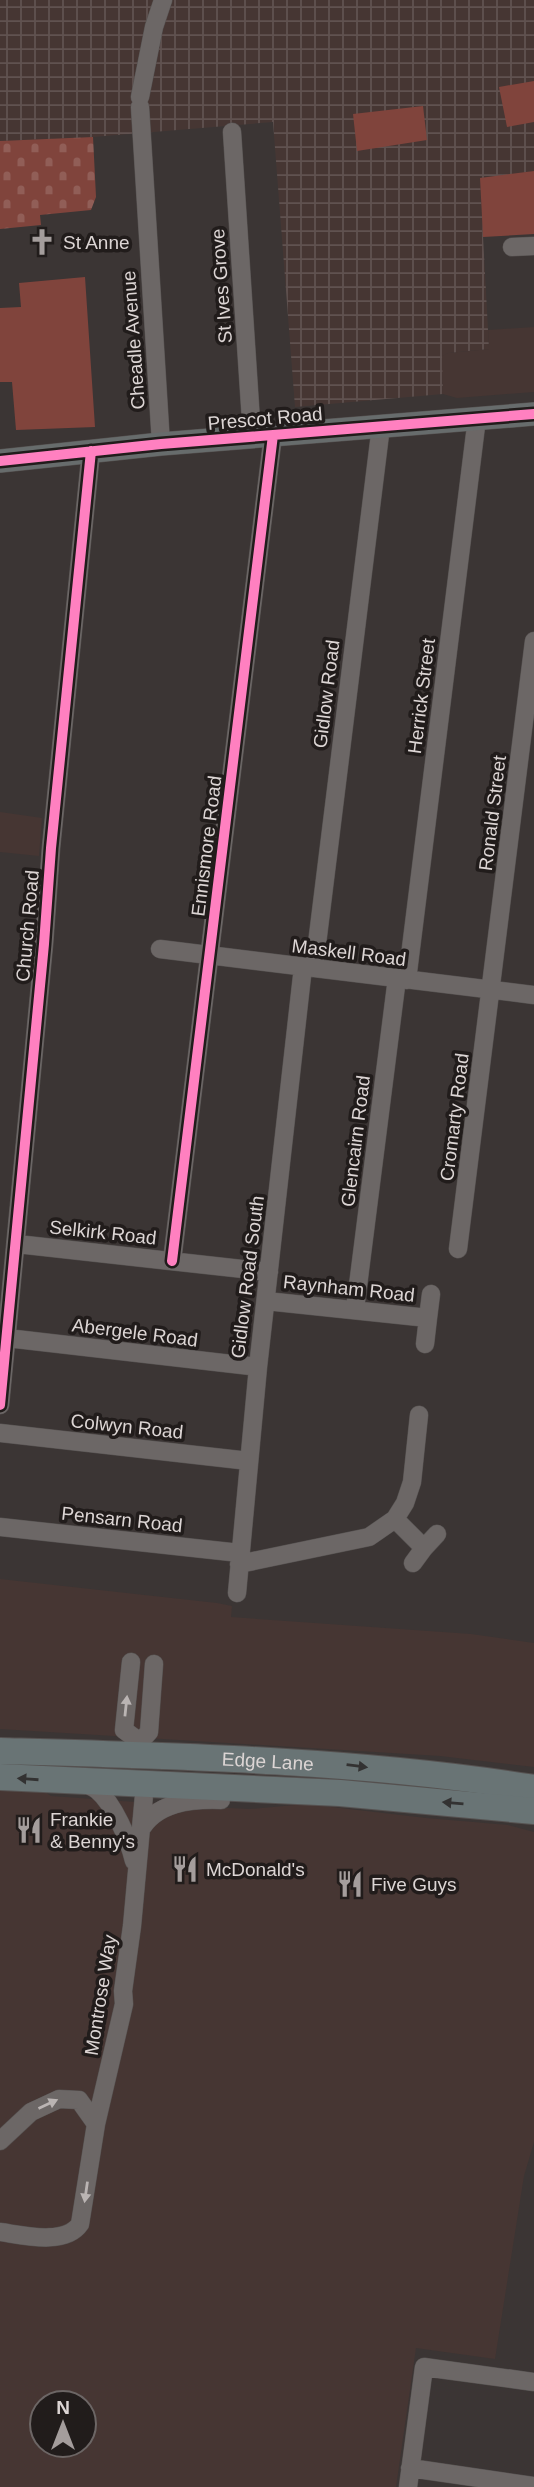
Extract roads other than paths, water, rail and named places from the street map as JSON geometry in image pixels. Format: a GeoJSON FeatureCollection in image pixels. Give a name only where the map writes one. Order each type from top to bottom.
{"type":"FeatureCollection","features":[{"type":"Feature","properties":{"kind":"highway","name":"Edge Lane"},"geometry":{"type":"LineString","coordinates":[[0,1751],[141,1749],[336,1764],[452,1778],[523,1793],[530,1802]]}},
{"type":"Feature","properties":{"kind":"highway"},"geometry":{"type":"LineString","coordinates":[[141,1749],[145,1784]]}},
{"type":"Feature","properties":{"kind":"highway","name":"Edge Lane"},"geometry":{"type":"LineString","coordinates":[[0,1777],[530,1802]]}},
{"type":"Feature","properties":{"kind":"main road","name":"Prescot Road"},"geometry":{"type":"LineString","coordinates":[[0,461],[161,444],[534,414]]}},
{"type":"Feature","properties":{"kind":"street","name":"Cheadle Avenue"},"geometry":{"type":"LineString","coordinates":[[161,444],[140,102],[154,27],[163,0]]}},
{"type":"Feature","properties":{"kind":"street","name":"St Ives Grove"},"geometry":{"type":"LineString","coordinates":[[232,132],[263,436]]}},
{"type":"Feature","properties":{"kind":"street"},"geometry":{"type":"LineString","coordinates":[[512,247],[534,246]]}},
{"type":"Feature","properties":{"kind":"street","name":"Herrick Street"},"geometry":{"type":"LineString","coordinates":[[402,979],[477,418]]}},
{"type":"Feature","properties":{"kind":"street","name":"Gidlow Road"},"geometry":{"type":"LineString","coordinates":[[308,967],[381,426]]}},
{"type":"Feature","properties":{"kind":"street","name":"Ennismore Road"},"geometry":{"type":"LineString","coordinates":[[172,1261],[210,955],[263,436]]}},
{"type":"Feature","properties":{"kind":"street","name":"Church Road"},"geometry":{"type":"LineString","coordinates":[[0,1405],[51,848],[91,451]]}},
{"type":"Feature","properties":{"kind":"street","name":"Ronald Street"},"geometry":{"type":"LineString","coordinates":[[491,991],[534,641]]}},
{"type":"Feature","properties":{"kind":"street","name":"Maskell Road"},"geometry":{"type":"LineString","coordinates":[[160,949],[534,995]]}},
{"type":"Feature","properties":{"kind":"street","name":"Gidlow Road South"},"geometry":{"type":"LineString","coordinates":[[237,1593],[258,1367],[308,967]]}},
{"type":"Feature","properties":{"kind":"street","name":"Glencairn Road"},"geometry":{"type":"LineString","coordinates":[[355,1309],[402,979]]}},
{"type":"Feature","properties":{"kind":"street","name":"Cromarty Road"},"geometry":{"type":"LineString","coordinates":[[458,1249],[491,991]]}},
{"type":"Feature","properties":{"kind":"street","name":"Selkirk Road"},"geometry":{"type":"LineString","coordinates":[[16,1244],[269,1272]]}},
{"type":"Feature","properties":{"kind":"street","name":"Raynham Road"},"geometry":{"type":"LineString","coordinates":[[425,1344],[431,1294]]}},
{"type":"Feature","properties":{"kind":"street","name":"Raynham Road"},"geometry":{"type":"LineString","coordinates":[[266,1301],[428,1318]]}},
{"type":"Feature","properties":{"kind":"street","name":"Abergele Road"},"geometry":{"type":"LineString","coordinates":[[7,1338],[258,1367]]}},
{"type":"Feature","properties":{"kind":"street"},"geometry":{"type":"LineString","coordinates":[[419,1415],[412,1482],[405,1503],[395,1519],[424,1548]]}},
{"type":"Feature","properties":{"kind":"street","name":"Colwyn Road"},"geometry":{"type":"LineString","coordinates":[[0,1433],[249,1461]]}},
{"type":"Feature","properties":{"kind":"street","name":"Pensarn Road"},"geometry":{"type":"LineString","coordinates":[[0,1527],[240,1558],[369,1537],[395,1519]]}},
{"type":"Feature","properties":{"kind":"street"},"geometry":{"type":"LineString","coordinates":[[413,1563],[438,1534]]}},
{"type":"Feature","properties":{"kind":"street"},"geometry":{"type":"LineString","coordinates":[[131,1662],[124,1730],[141,1749],[149,1732],[154,1664]]}},
{"type":"Feature","properties":{"kind":"street","name":"Montrose Way"},"geometry":{"type":"LineString","coordinates":[[82,1782],[98,1791],[115,1812],[130,1847],[136,1871]]}},
{"type":"Feature","properties":{"kind":"street","name":"Montrose Way"},"geometry":{"type":"LineString","coordinates":[[0,2232],[48,2237],[70,2233],[78,2228],[84,2208],[96,2124],[124,2004],[122,1991],[132,1926],[145,1784]]}},
{"type":"Feature","properties":{"kind":"street"},"geometry":{"type":"LineString","coordinates":[[141,1831],[147,1819],[183,1801],[244,1801],[272,1789]]}},
{"type":"Feature","properties":{"kind":"street"},"geometry":{"type":"LineString","coordinates":[[0,2141],[31,2112],[59,2099],[79,2100],[96,2124]]}},
{"type":"Feature","properties":{"kind":"street"},"geometry":{"type":"LineString","coordinates":[[408,2487],[424,2367],[534,2382]]}},
{"type":"Feature","properties":{"kind":"street"},"geometry":{"type":"LineString","coordinates":[[410,2468],[534,2486]]}},
{"type":"Feature","properties":{"kind":"place","name":"St Anne"},"geometry":{"type":"Point","coordinates":[42,242]}},
{"type":"Feature","properties":{"kind":"place","name":"Frankie & Benny's"},"geometry":{"type":"Point","coordinates":[29,1830]}},
{"type":"Feature","properties":{"kind":"place","name":"McDonald's"},"geometry":{"type":"Point","coordinates":[185,1869]}},
{"type":"Feature","properties":{"kind":"place","name":"Five Guys"},"geometry":{"type":"Point","coordinates":[350,1884]}}]}
